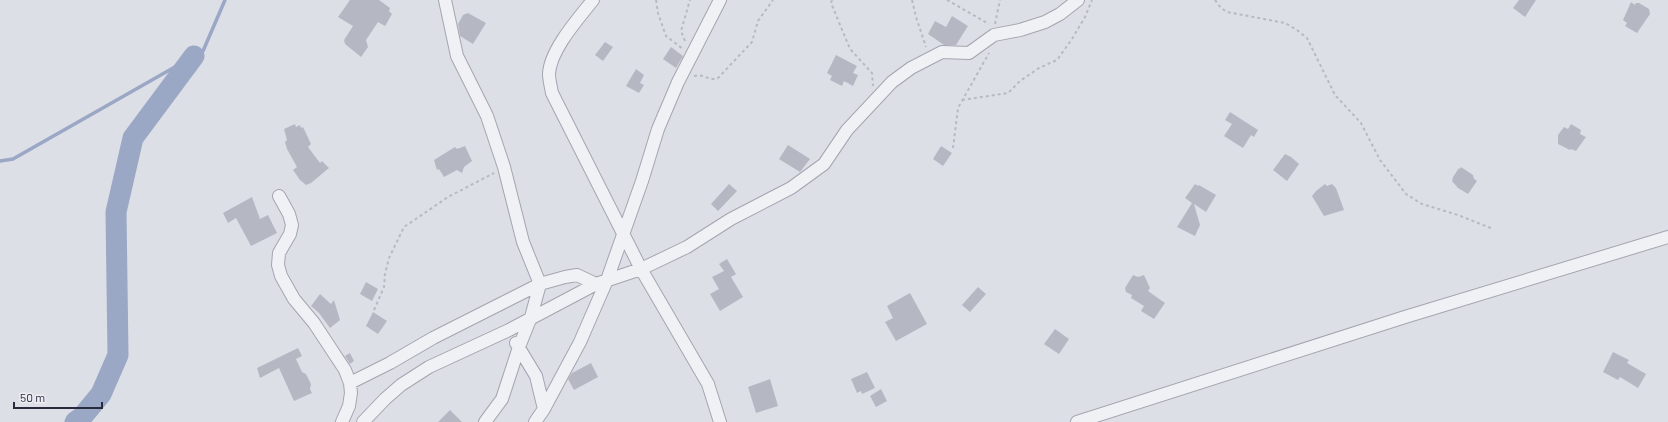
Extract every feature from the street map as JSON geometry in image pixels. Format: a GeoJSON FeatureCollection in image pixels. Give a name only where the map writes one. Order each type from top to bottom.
{"type":"FeatureCollection","features":[{"type":"Feature","properties":{"kind":"street"},"geometry":{"type":"LineString","coordinates":[[445,0],[457,56],[487,116],[504,167],[523,242],[540,284],[531,317],[518,347],[502,398],[485,422]]}},
{"type":"Feature","properties":{"kind":"street"},"geometry":{"type":"LineString","coordinates":[[592,0],[570,30],[554,57],[549,74],[552,92],[579,149],[624,233],[641,269],[708,384],[720,422]]}},
{"type":"Feature","properties":{"kind":"street"},"geometry":{"type":"LineString","coordinates":[[534,422],[544,409],[580,342],[602,282],[624,233],[658,129],[678,82],[720,0]]}},
{"type":"Feature","properties":{"kind":"street"},"geometry":{"type":"LineString","coordinates":[[363,422],[401,385],[429,367],[509,330],[531,317],[602,282],[641,269],[687,247],[731,219],[791,188],[824,164],[847,130],[892,82],[910,68],[942,52],[969,53],[994,35],[1020,30],[1045,22],[1060,14],[1078,0]]}},
{"type":"Feature","properties":{"kind":"street"},"geometry":{"type":"LineString","coordinates":[[279,196],[289,214],[292,225],[290,234],[279,253],[278,265],[281,276],[294,299],[314,323],[346,370],[351,393],[349,406],[342,422]]}},
{"type":"Feature","properties":{"kind":"street"},"geometry":{"type":"LineString","coordinates":[[1077,422],[1398,320],[1668,237]]}},
{"type":"Feature","properties":{"kind":"street"},"geometry":{"type":"LineString","coordinates":[[350,383],[433,338],[540,284],[577,275],[602,282]]}},
{"type":"Feature","properties":{"kind":"street"},"geometry":{"type":"LineString","coordinates":[[509,330],[536,376],[540,387],[544,409]]}},
{"type":"Feature","properties":{"kind":"path"},"geometry":{"type":"LineString","coordinates":[[656,0],[658,13],[666,36],[684,49]]}},
{"type":"Feature","properties":{"kind":"path"},"geometry":{"type":"LineString","coordinates":[[678,82],[697,75],[712,80],[718,78],[752,42],[758,21],[773,0]]}},
{"type":"Feature","properties":{"kind":"path"},"geometry":{"type":"LineString","coordinates":[[832,0],[831,3],[839,26],[850,49],[872,73],[874,101]]}},
{"type":"Feature","properties":{"kind":"path"},"geometry":{"type":"LineString","coordinates":[[912,0],[929,58]]}},
{"type":"Feature","properties":{"kind":"path"},"geometry":{"type":"LineString","coordinates":[[947,0],[995,27],[1000,0]]}},
{"type":"Feature","properties":{"kind":"path"},"geometry":{"type":"LineString","coordinates":[[962,100],[1008,93],[1020,81],[1039,68],[1056,60],[1072,39],[1085,17],[1092,0]]}},
{"type":"Feature","properties":{"kind":"path"},"geometry":{"type":"LineString","coordinates":[[1215,0],[1221,8],[1227,12],[1285,23],[1307,38],[1335,95],[1361,123],[1380,160],[1406,194],[1422,204],[1493,229]]}},
{"type":"Feature","properties":{"kind":"path"},"geometry":{"type":"LineString","coordinates":[[953,148],[958,108],[987,59],[994,35]]}},
{"type":"Feature","properties":{"kind":"path"},"geometry":{"type":"LineString","coordinates":[[374,310],[384,287],[385,274],[390,258],[404,227],[448,197],[504,167]]}},
{"type":"Feature","properties":{"kind":"building"},"geometry":{"type":"Polygon","coordinates":[[[350,0],[379,0],[390,8],[389,11],[392,14],[385,26],[378,22],[366,40],[368,47],[361,57],[345,44],[344,40],[353,26],[338,17],[350,0]]]}},
{"type":"Feature","properties":{"kind":"building"},"geometry":{"type":"Polygon","coordinates":[[[1519,0],[1536,0],[1525,17],[1513,8],[1519,0]]]}},
{"type":"Feature","properties":{"kind":"building"},"geometry":{"type":"Polygon","coordinates":[[[1631,2],[1635,5],[1636,3],[1639,3],[1649,9],[1650,14],[1637,33],[1625,26],[1627,23],[1623,20],[1631,2]]]}},
{"type":"Feature","properties":{"kind":"building"},"geometry":{"type":"Polygon","coordinates":[[[468,13],[486,23],[473,44],[460,36],[458,24],[463,15],[468,13]]]}},
{"type":"Feature","properties":{"kind":"building"},"geometry":{"type":"Polygon","coordinates":[[[952,16],[968,26],[956,45],[944,45],[928,34],[935,21],[946,27],[952,16]]]}},
{"type":"Feature","properties":{"kind":"building"},"geometry":{"type":"Polygon","coordinates":[[[605,42],[613,47],[603,61],[595,55],[605,42]]]}},
{"type":"Feature","properties":{"kind":"building"},"geometry":{"type":"Polygon","coordinates":[[[671,47],[683,56],[676,68],[663,59],[671,47]]]}},
{"type":"Feature","properties":{"kind":"building"},"geometry":{"type":"Polygon","coordinates":[[[836,55],[857,66],[853,73],[858,75],[853,86],[844,81],[842,86],[830,80],[832,76],[827,73],[836,55]]]}},
{"type":"Feature","properties":{"kind":"building"},"geometry":{"type":"Polygon","coordinates":[[[636,69],[644,75],[640,83],[644,85],[639,93],[626,86],[636,69]]]}},
{"type":"Feature","properties":{"kind":"building"},"geometry":{"type":"Polygon","coordinates":[[[1230,112],[1258,130],[1254,137],[1251,135],[1243,148],[1224,136],[1232,124],[1225,120],[1230,112]]]}},
{"type":"Feature","properties":{"kind":"building"},"geometry":{"type":"Polygon","coordinates":[[[295,124],[296,127],[300,125],[301,128],[303,127],[311,144],[308,147],[320,163],[322,161],[329,168],[311,183],[306,185],[300,180],[293,170],[297,167],[287,149],[285,142],[287,140],[284,129],[295,124]]]}},
{"type":"Feature","properties":{"kind":"building"},"geometry":{"type":"Polygon","coordinates":[[[1571,124],[1581,130],[1580,134],[1586,137],[1576,151],[1570,150],[1558,144],[1558,135],[1564,127],[1568,129],[1571,124]]]}},
{"type":"Feature","properties":{"kind":"building"},"geometry":{"type":"Polygon","coordinates":[[[788,145],[810,159],[800,172],[779,159],[788,145]]]}},
{"type":"Feature","properties":{"kind":"building"},"geometry":{"type":"Polygon","coordinates":[[[465,146],[472,161],[464,167],[462,173],[457,170],[444,177],[439,169],[437,170],[434,160],[455,147],[457,149],[465,146]]]}},
{"type":"Feature","properties":{"kind":"building"},"geometry":{"type":"Polygon","coordinates":[[[941,146],[952,153],[943,166],[933,159],[941,146]]]}},
{"type":"Feature","properties":{"kind":"building"},"geometry":{"type":"Polygon","coordinates":[[[1285,154],[1299,164],[1287,181],[1273,170],[1285,154]]]}},
{"type":"Feature","properties":{"kind":"building"},"geometry":{"type":"Polygon","coordinates":[[[1461,167],[1473,175],[1474,179],[1477,181],[1468,194],[1458,188],[1452,181],[1453,177],[1461,167]]]}},
{"type":"Feature","properties":{"kind":"building"},"geometry":{"type":"Polygon","coordinates":[[[729,184],[737,191],[718,211],[711,204],[729,184]]]}},
{"type":"Feature","properties":{"kind":"building"},"geometry":{"type":"Polygon","coordinates":[[[1195,184],[1216,195],[1206,212],[1194,204],[1200,225],[1195,236],[1177,227],[1192,203],[1185,198],[1195,184]]]}},
{"type":"Feature","properties":{"kind":"building"},"geometry":{"type":"Polygon","coordinates":[[[1325,184],[1327,186],[1332,184],[1336,188],[1344,210],[1324,216],[1312,196],[1325,184]]]}},
{"type":"Feature","properties":{"kind":"building"},"geometry":{"type":"Polygon","coordinates":[[[252,197],[260,219],[268,215],[277,233],[251,246],[236,218],[228,223],[223,213],[252,197]]]}},
{"type":"Feature","properties":{"kind":"building"},"geometry":{"type":"Polygon","coordinates":[[[727,259],[736,274],[731,277],[743,297],[720,311],[710,294],[719,289],[712,277],[724,271],[719,264],[727,259]]]}},
{"type":"Feature","properties":{"kind":"building"},"geometry":{"type":"Polygon","coordinates":[[[1133,275],[1138,277],[1144,275],[1150,288],[1148,291],[1165,303],[1154,319],[1141,311],[1144,306],[1131,298],[1132,295],[1126,292],[1125,288],[1133,275]]]}},
{"type":"Feature","properties":{"kind":"building"},"geometry":{"type":"Polygon","coordinates":[[[366,282],[378,289],[372,301],[360,294],[366,282]]]}},
{"type":"Feature","properties":{"kind":"building"},"geometry":{"type":"Polygon","coordinates":[[[978,287],[986,294],[970,312],[962,305],[978,287]]]}},
{"type":"Feature","properties":{"kind":"building"},"geometry":{"type":"Polygon","coordinates":[[[910,293],[927,324],[896,341],[885,322],[893,318],[887,306],[910,293]]]}},
{"type":"Feature","properties":{"kind":"building"},"geometry":{"type":"Polygon","coordinates":[[[320,294],[331,304],[334,300],[340,320],[330,328],[319,313],[311,306],[320,294]]]}},
{"type":"Feature","properties":{"kind":"building"},"geometry":{"type":"Polygon","coordinates":[[[373,312],[387,321],[378,334],[366,326],[373,312]]]}},
{"type":"Feature","properties":{"kind":"building"},"geometry":{"type":"Polygon","coordinates":[[[1055,329],[1069,339],[1059,354],[1044,344],[1055,329]]]}},
{"type":"Feature","properties":{"kind":"building"},"geometry":{"type":"Polygon","coordinates":[[[298,348],[302,356],[296,359],[302,372],[306,374],[311,384],[310,389],[312,393],[294,401],[279,368],[260,378],[257,368],[298,348]]]}},
{"type":"Feature","properties":{"kind":"building"},"geometry":{"type":"Polygon","coordinates":[[[1613,352],[1629,360],[1627,363],[1646,374],[1638,388],[1620,377],[1618,380],[1603,372],[1613,352]]]}},
{"type":"Feature","properties":{"kind":"building"},"geometry":{"type":"Polygon","coordinates":[[[350,353],[354,361],[350,364],[345,356],[350,353]]]}},
{"type":"Feature","properties":{"kind":"building"},"geometry":{"type":"Polygon","coordinates":[[[591,363],[598,377],[574,390],[568,379],[572,373],[591,363]]]}},
{"type":"Feature","properties":{"kind":"building"},"geometry":{"type":"Polygon","coordinates":[[[867,372],[875,388],[862,394],[861,391],[857,393],[851,379],[867,372]]]}},
{"type":"Feature","properties":{"kind":"building"},"geometry":{"type":"Polygon","coordinates":[[[770,379],[778,406],[756,413],[748,387],[770,379]]]}},
{"type":"Feature","properties":{"kind":"building"},"geometry":{"type":"Polygon","coordinates":[[[881,389],[887,401],[876,407],[870,396],[881,389]]]}},
{"type":"Feature","properties":{"kind":"building"},"geometry":{"type":"Polygon","coordinates":[[[450,410],[462,422],[438,422],[450,410]]]}},
{"type":"Feature","properties":{"kind":"waterway"},"geometry":{"type":"LineString","coordinates":[[0,161],[13,159],[203,51],[225,0]]}},
{"type":"Feature","properties":{"kind":"waterway"},"geometry":{"type":"LineString","coordinates":[[75,422],[82,417],[101,394],[118,355],[116,212],[133,138],[194,56]]}}]}
